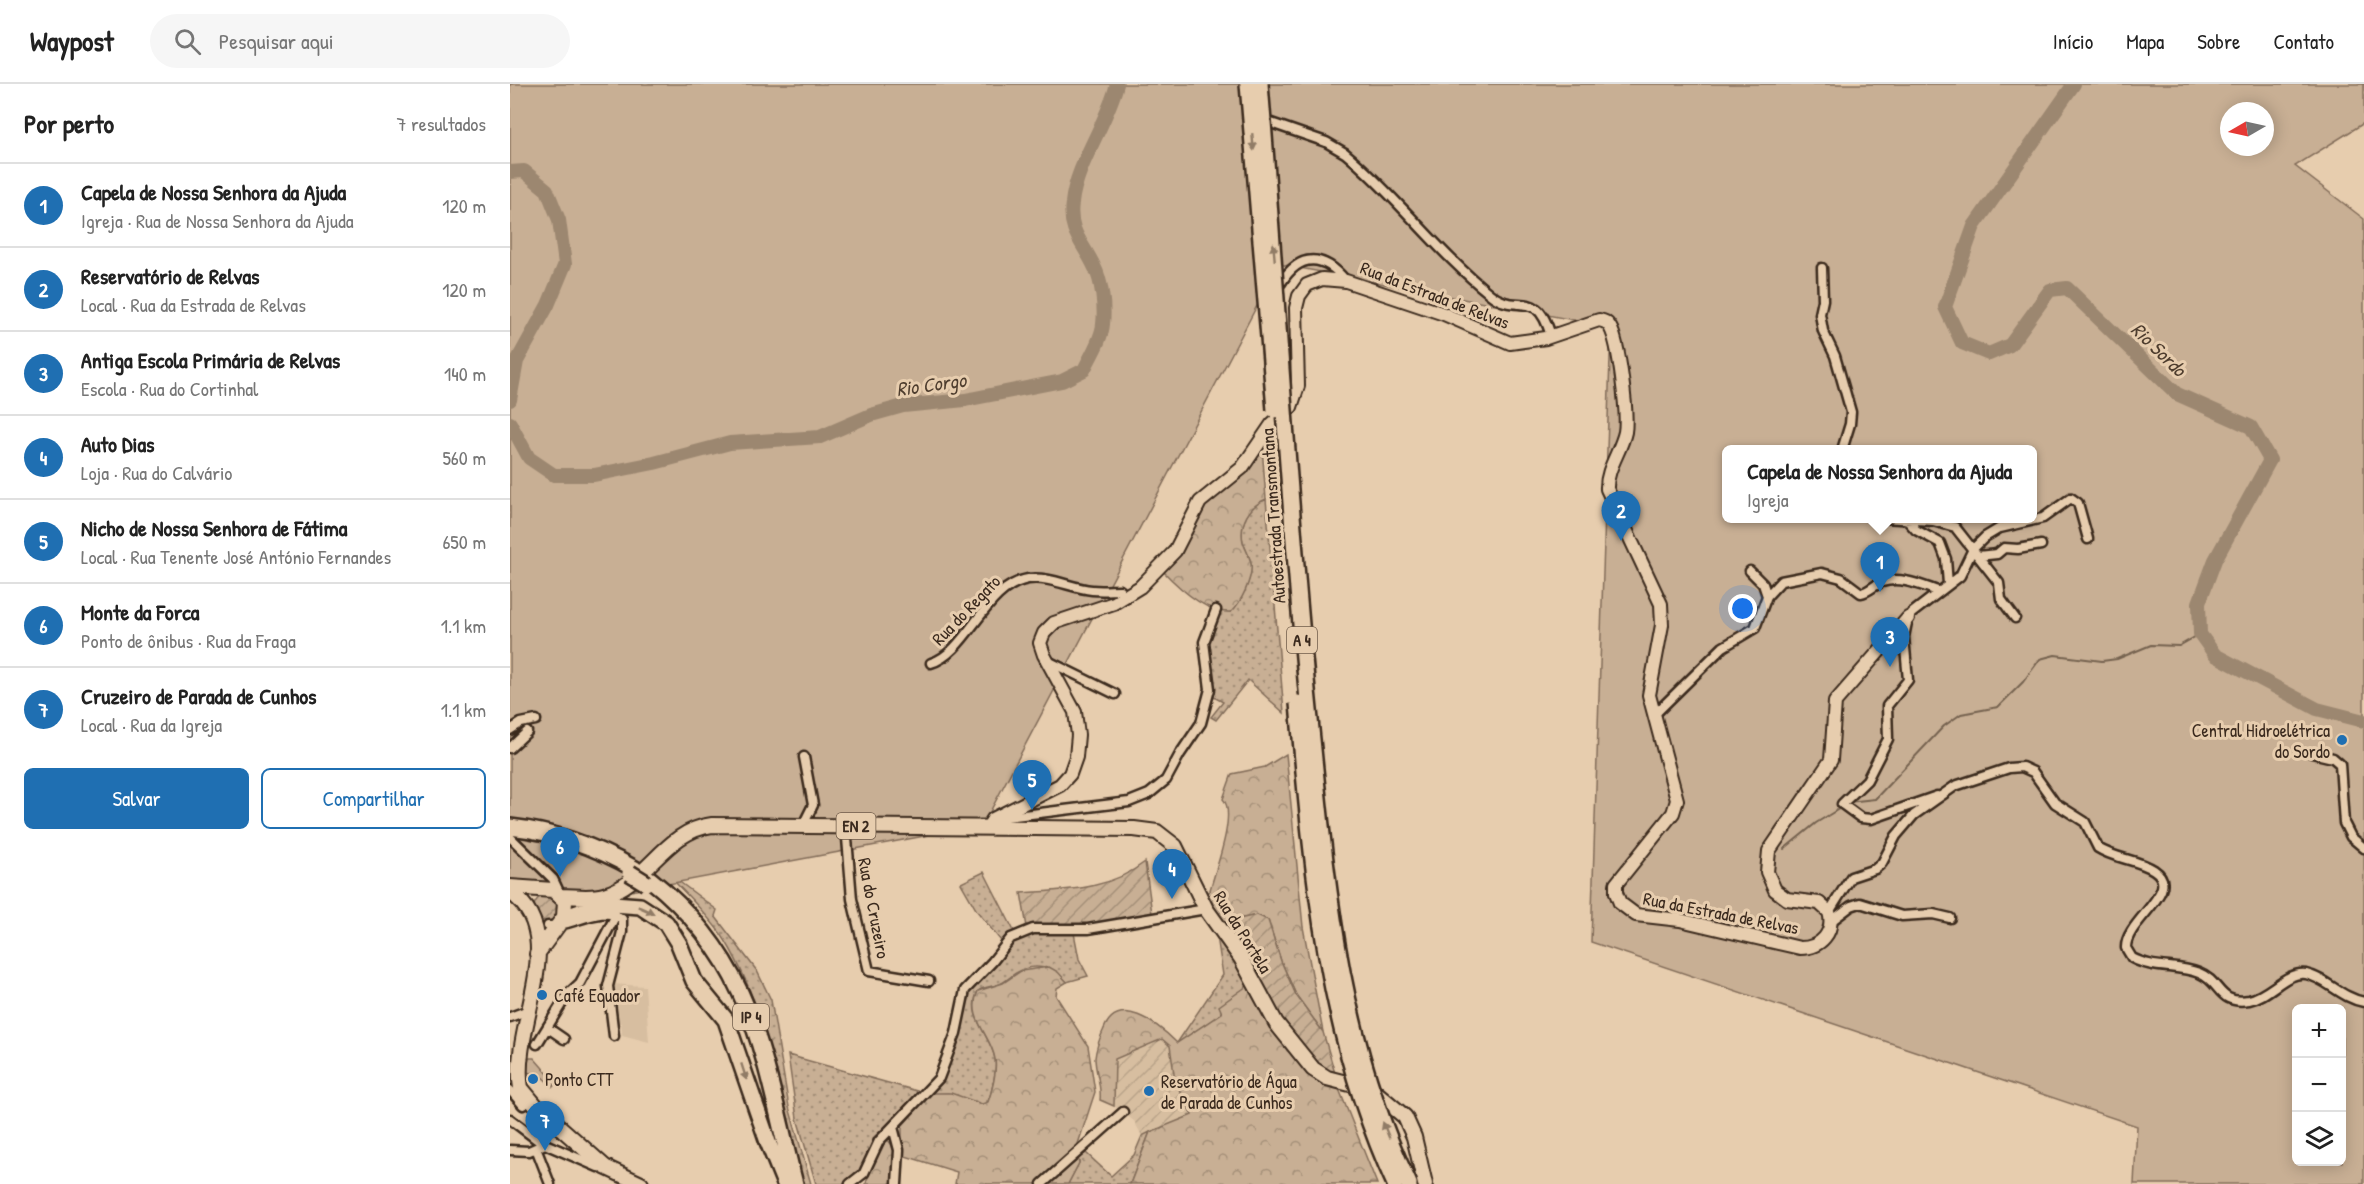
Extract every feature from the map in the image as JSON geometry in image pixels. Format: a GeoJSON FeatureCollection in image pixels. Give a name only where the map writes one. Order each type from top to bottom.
{"type":"FeatureCollection","features":[{"type":"Feature","properties":{"kind":"highway","name":"Autoestrada Transmontana"},"geometry":{"type":"LineString","coordinates":[[1248,84],[1302,752],[1323,936],[1351,1070],[1371,1127],[1395,1184]]}},
{"type":"Feature","properties":{"kind":"highway","name":"Autoestrada Transmontana"},"geometry":{"type":"LineString","coordinates":[[1260,84],[1296,581],[1333,926],[1350,1017],[1361,1061],[1380,1116],[1409,1184]]}},
{"type":"Feature","properties":{"kind":"highway","name":"IP 4"},"geometry":{"type":"LineString","coordinates":[[511,832],[573,845],[633,871],[679,903],[703,930],[726,962],[741,989],[759,1042],[795,1184]]}},
{"type":"Feature","properties":{"kind":"highway","name":"IP 4"},"geometry":{"type":"LineString","coordinates":[[648,881],[705,938],[735,986],[760,1061],[786,1184]]}},
{"type":"Feature","properties":{"kind":"highway"},"geometry":{"type":"LineString","coordinates":[[589,909],[613,904],[640,906],[666,923],[694,981],[726,1020],[770,1149],[786,1184]]}},
{"type":"Feature","properties":{"kind":"main road","name":"Rua da Portela"},"geometry":{"type":"LineString","coordinates":[[552,889],[594,897],[613,891],[632,880],[681,836],[705,826],[990,823],[1157,832],[1172,841],[1179,851],[1206,909],[1240,958],[1276,1023],[1313,1069],[1327,1078],[1373,1090],[1392,1103],[1409,1123],[1425,1184]]}},
{"type":"Feature","properties":{"kind":"main road","name":"Rua da Portela"},"geometry":{"type":"LineString","coordinates":[[557,923],[632,889],[686,841],[724,825]]}},
{"type":"Feature","properties":{"kind":"main road","name":"EN 2"},"geometry":{"type":"LineString","coordinates":[[510,887],[552,889]]}},
{"type":"Feature","properties":{"kind":"main road"},"geometry":{"type":"LineString","coordinates":[[536,956],[566,906],[552,889],[533,896],[531,916],[538,943],[526,1011],[519,1080],[523,1091],[531,1101],[611,1171],[641,1184]]}},
{"type":"Feature","properties":{"kind":"main road"},"geometry":{"type":"LineString","coordinates":[[510,892],[531,916],[557,923]]}},
{"type":"Feature","properties":{"kind":"street"},"geometry":{"type":"LineString","coordinates":[[1271,123],[1326,142],[1345,153],[1492,296],[1539,309],[1545,316],[1551,336]]}},
{"type":"Feature","properties":{"kind":"street"},"geometry":{"type":"LineString","coordinates":[[1281,283],[1293,267],[1313,260],[1332,266],[1346,280]]}},
{"type":"Feature","properties":{"kind":"street"},"geometry":{"type":"LineString","coordinates":[[1822,268],[1823,301],[1820,315],[1823,331],[1835,356],[1851,412],[1844,445]]}},
{"type":"Feature","properties":{"kind":"street","name":"Rua da Estrada de Relvas"},"geometry":{"type":"LineString","coordinates":[[990,823],[1055,789],[1067,778],[1074,764],[1078,740],[1075,712],[1046,660],[1041,639],[1048,627],[1127,597],[1140,587],[1172,555],[1200,502],[1242,468],[1272,424],[1294,403],[1298,380],[1296,308],[1303,290],[1312,282],[1322,279],[1346,280],[1444,314],[1503,341],[1518,343],[1551,336],[1599,320],[1608,324],[1614,336],[1626,425],[1608,478],[1607,489],[1661,604],[1662,625],[1649,691],[1677,796],[1676,807],[1618,880],[1616,893],[1620,903],[1636,915],[1680,920],[1800,948],[1814,946],[1822,941],[1830,917],[1819,903],[1790,900],[1782,896],[1771,884],[1767,866],[1773,842],[1829,765],[1834,743],[1835,702],[1908,618]]}},
{"type":"Feature","properties":{"kind":"street"},"geometry":{"type":"LineString","coordinates":[[2037,520],[2043,518],[2069,498],[2077,502],[2088,539]]}},
{"type":"Feature","properties":{"kind":"street"},"geometry":{"type":"LineString","coordinates":[[1910,523],[1916,530],[1941,543],[1947,566],[1948,584]]}},
{"type":"Feature","properties":{"kind":"street"},"geometry":{"type":"LineString","coordinates":[[1948,523],[1965,538],[1999,584],[2001,599],[2015,618]]}},
{"type":"Feature","properties":{"kind":"street"},"geometry":{"type":"LineString","coordinates":[[2023,523],[1996,530],[1976,552],[1960,576],[1938,591],[1908,618],[1904,639],[1908,680],[1887,705],[1888,740],[1868,780],[1842,804],[1862,818],[1871,819],[2007,768],[2029,769],[2037,776],[2055,803],[2085,822],[2098,848],[2156,872],[2162,883],[2160,895],[2132,926],[2126,943],[2127,952],[2135,959],[2200,974],[2223,996],[2233,1000],[2264,996],[2290,977],[2304,974],[2314,977],[2343,996],[2364,1002]]}},
{"type":"Feature","properties":{"kind":"street"},"geometry":{"type":"LineString","coordinates":[[1976,552],[1997,554],[2004,548],[2018,549],[2041,545]]}},
{"type":"Feature","properties":{"kind":"street"},"geometry":{"type":"LineString","coordinates":[[1750,571],[1762,583],[1767,596]]}},
{"type":"Feature","properties":{"kind":"street"},"geometry":{"type":"LineString","coordinates":[[1654,715],[1723,647],[1755,628],[1767,596],[1784,580],[1817,573],[1841,578],[1861,593],[1893,580],[1908,581],[1938,591]]}},
{"type":"Feature","properties":{"kind":"street","name":"Rua do Regato"},"geometry":{"type":"LineString","coordinates":[[931,663],[942,658],[950,650],[991,603],[1023,580],[1036,579],[1093,591],[1120,590],[1127,597]]}},
{"type":"Feature","properties":{"kind":"street"},"geometry":{"type":"LineString","coordinates":[[990,823],[1129,802],[1149,794],[1163,784],[1200,727],[1207,708],[1210,684],[1204,647],[1216,610]]}},
{"type":"Feature","properties":{"kind":"street"},"geometry":{"type":"LineString","coordinates":[[1046,660],[1115,694]]}},
{"type":"Feature","properties":{"kind":"street"},"geometry":{"type":"LineString","coordinates":[[510,730],[519,724],[536,720]]}},
{"type":"Feature","properties":{"kind":"street"},"geometry":{"type":"LineString","coordinates":[[510,748],[527,732]]}},
{"type":"Feature","properties":{"kind":"street"},"geometry":{"type":"LineString","coordinates":[[2312,753],[2332,758],[2339,763],[2344,823],[2351,837],[2364,848]]}},
{"type":"Feature","properties":{"kind":"street"},"geometry":{"type":"LineString","coordinates":[[804,757],[813,805],[806,825]]}},
{"type":"Feature","properties":{"kind":"street"},"geometry":{"type":"LineString","coordinates":[[1830,917],[1850,878],[1878,867],[1906,823],[1948,791]]}},
{"type":"Feature","properties":{"kind":"street","name":"Rua do Cruzeiro"},"geometry":{"type":"LineString","coordinates":[[846,826],[852,899],[869,971],[929,981]]}},
{"type":"Feature","properties":{"kind":"street"},"geometry":{"type":"LineString","coordinates":[[511,832],[552,889]]}},
{"type":"Feature","properties":{"kind":"street"},"geometry":{"type":"LineString","coordinates":[[1830,917],[1860,903],[1902,916],[1934,914],[1950,918]]}},
{"type":"Feature","properties":{"kind":"street"},"geometry":{"type":"LineString","coordinates":[[850,1184],[864,1173],[876,1144],[942,1074],[956,1033],[965,990],[1011,938],[1033,929],[1083,930],[1206,909]]}},
{"type":"Feature","properties":{"kind":"street"},"geometry":{"type":"LineString","coordinates":[[557,923],[600,915],[616,915],[622,920],[623,927],[608,986],[614,1036]]}},
{"type":"Feature","properties":{"kind":"street"},"geometry":{"type":"LineString","coordinates":[[537,1044],[567,995],[580,983],[616,915]]}},
{"type":"Feature","properties":{"kind":"street"},"geometry":{"type":"LineString","coordinates":[[510,1017],[526,1011]]}},
{"type":"Feature","properties":{"kind":"street"},"geometry":{"type":"LineString","coordinates":[[548,1028],[564,1039]]}},
{"type":"Feature","properties":{"kind":"street"},"geometry":{"type":"LineString","coordinates":[[510,1090],[524,1105],[531,1101]]}},
{"type":"Feature","properties":{"kind":"street"},"geometry":{"type":"LineString","coordinates":[[1042,1184],[1123,1112]]}},
{"type":"Feature","properties":{"kind":"street"},"geometry":{"type":"LineString","coordinates":[[510,1119],[539,1146],[611,1171]]}},
{"type":"Feature","properties":{"kind":"street"},"geometry":{"type":"LineString","coordinates":[[893,1126],[899,1150],[897,1184]]}},
{"type":"Feature","properties":{"kind":"street"},"geometry":{"type":"LineString","coordinates":[[510,1150],[526,1151],[539,1146]]}},
{"type":"Feature","properties":{"kind":"street"},"geometry":{"type":"LineString","coordinates":[[539,1146],[550,1184]]}},
{"type":"Feature","properties":{"kind":"shaded area"},"geometry":{"type":"Polygon","coordinates":[[[611,984],[645,986],[649,1042],[622,1035],[621,1023],[615,1022],[611,984]]]}},
{"type":"Feature","properties":{"kind":"shaded area"},"geometry":{"type":"Polygon","coordinates":[[[1162,1039],[1170,1046],[1175,1081],[1192,1115],[1142,1136],[1134,1121],[1114,1106],[1115,1059],[1162,1039]]]}},
{"type":"Feature","properties":{"kind":"green space"},"geometry":{"type":"Polygon","coordinates":[[[510,84],[2364,84],[2364,123],[2295,166],[2364,219],[2364,1184],[2134,1184],[2137,1126],[1591,942],[1611,327],[1279,264],[983,825],[588,899],[510,885],[510,84]]]}},
{"type":"Feature","properties":{"kind":"green space"},"geometry":{"type":"Polygon","coordinates":[[[1262,447],[1266,499],[1250,511],[1244,522],[1242,535],[1251,564],[1246,590],[1231,612],[1212,609],[1193,598],[1162,570],[1202,507],[1262,447]]]}},
{"type":"Feature","properties":{"kind":"green space"},"geometry":{"type":"Polygon","coordinates":[[[1266,499],[1284,713],[1248,680],[1216,720],[1211,717],[1223,702],[1212,696],[1208,646],[1220,611],[1231,612],[1248,583],[1251,564],[1243,542],[1244,522],[1250,511],[1266,499]]]}},
{"type":"Feature","properties":{"kind":"green space"},"geometry":{"type":"Polygon","coordinates":[[[1286,754],[1303,927],[1323,1032],[1296,995],[1281,961],[1268,920],[1257,915],[1220,923],[1204,895],[1210,890],[1224,843],[1228,816],[1227,806],[1223,799],[1232,774],[1265,767],[1286,754]]]}},
{"type":"Feature","properties":{"kind":"green space"},"geometry":{"type":"Polygon","coordinates":[[[1145,862],[1152,914],[1084,927],[1027,927],[1021,893],[1070,890],[1101,884],[1131,872],[1145,862]]]}},
{"type":"Feature","properties":{"kind":"green space"},"geometry":{"type":"Polygon","coordinates":[[[665,871],[717,910],[715,916],[757,971],[771,1000],[789,1107],[811,1184],[798,1184],[771,1058],[752,997],[740,968],[725,940],[704,913],[665,871]]]}},
{"type":"Feature","properties":{"kind":"green space"},"geometry":{"type":"Polygon","coordinates":[[[984,872],[1014,931],[1001,941],[977,911],[961,883],[984,872]]]}},
{"type":"Feature","properties":{"kind":"green space"},"geometry":{"type":"Polygon","coordinates":[[[547,895],[556,899],[560,908],[556,917],[547,921],[538,917],[534,908],[538,899],[547,895]]]}},
{"type":"Feature","properties":{"kind":"green space"},"geometry":{"type":"Polygon","coordinates":[[[1257,915],[1268,920],[1281,961],[1296,995],[1323,1032],[1336,1077],[1329,1075],[1294,1043],[1220,923],[1257,915]]]}},
{"type":"Feature","properties":{"kind":"green space"},"geometry":{"type":"Polygon","coordinates":[[[1216,930],[1250,984],[1222,1013],[1177,1043],[1223,975],[1216,930]]]}},
{"type":"Feature","properties":{"kind":"green space"},"geometry":{"type":"Polygon","coordinates":[[[1033,933],[1074,933],[1079,959],[1088,976],[1067,982],[1050,970],[1037,967],[1023,970],[1000,984],[978,991],[975,1000],[977,1018],[995,1059],[994,1081],[988,1102],[982,1105],[948,1093],[930,1094],[949,1064],[961,1029],[966,993],[1006,944],[1033,933]]]}},
{"type":"Feature","properties":{"kind":"green space"},"geometry":{"type":"Polygon","coordinates":[[[1049,967],[1058,972],[1067,982],[1057,988],[1056,996],[1088,1046],[1095,1092],[1076,1150],[1038,1184],[955,1184],[957,1172],[902,1155],[902,1126],[931,1093],[951,1093],[982,1104],[988,1102],[994,1081],[995,1059],[975,1010],[978,991],[1003,983],[1021,971],[1049,967]]]}},
{"type":"Feature","properties":{"kind":"green space"},"geometry":{"type":"Polygon","coordinates":[[[1250,984],[1326,1084],[1339,1089],[1377,1184],[1130,1184],[1150,1132],[1192,1115],[1175,1081],[1170,1046],[1162,1039],[1115,1059],[1114,1106],[1100,1100],[1095,1058],[1099,1041],[1109,1020],[1118,1014],[1138,1015],[1177,1043],[1222,1013],[1219,1006],[1250,984]]]}},
{"type":"Feature","properties":{"kind":"green space"},"geometry":{"type":"Polygon","coordinates":[[[788,1055],[917,1091],[911,1103],[874,1137],[863,1166],[855,1176],[843,1184],[816,1184],[797,1118],[788,1055]]]}},
{"type":"Feature","properties":{"kind":"green space"},"geometry":{"type":"Polygon","coordinates":[[[529,1058],[534,1058],[556,1083],[553,1087],[540,1075],[526,1072],[529,1058]]]}},
{"type":"Feature","properties":{"kind":"green space"},"geometry":{"type":"Polygon","coordinates":[[[1150,1132],[1130,1184],[1068,1184],[1079,1163],[1078,1158],[1086,1153],[1111,1176],[1134,1155],[1142,1136],[1150,1132]]]}},
{"type":"Feature","properties":{"kind":"green space"},"geometry":{"type":"Polygon","coordinates":[[[886,1139],[893,1147],[894,1184],[866,1184],[874,1153],[886,1139]]]}},
{"type":"Feature","properties":{"kind":"green space"},"geometry":{"type":"Polygon","coordinates":[[[1078,1158],[1079,1163],[1068,1184],[1047,1184],[1078,1158]]]}},
{"type":"Feature","properties":{"kind":"waterway","name":"Rio Corgo"},"geometry":{"type":"LineString","coordinates":[[510,423],[529,458],[554,475],[594,475],[654,463],[730,443],[820,437],[871,415],[903,406],[965,400],[1062,381],[1084,370],[1102,330],[1103,302],[1097,272],[1074,229],[1072,203],[1079,174],[1117,84]]}},
{"type":"Feature","properties":{"kind":"waterway","name":"Rio Sordo"},"geometry":{"type":"LineString","coordinates":[[2074,84],[1974,226],[1945,307],[1962,343],[1989,354],[2010,345],[2050,290],[2067,288],[2177,394],[2251,427],[2270,460],[2215,560],[2199,603],[2200,634],[2215,655],[2317,709],[2364,721]]}},
{"type":"Feature","properties":{"kind":"waterway","name":"Rio Corgo"},"geometry":{"type":"LineString","coordinates":[[510,172],[524,171],[547,190],[559,220],[565,264],[548,305],[517,361],[510,400]]}},
{"type":"Feature","properties":{"kind":"waterway"},"geometry":{"type":"LineString","coordinates":[[1848,802],[1875,799],[1944,726],[1961,714],[1998,707],[2023,682],[2040,659],[2055,655],[2102,661],[2117,659],[2151,645],[2179,646],[2200,634]]}},
{"type":"Feature","properties":{"kind":"waterway"},"geometry":{"type":"LineString","coordinates":[[1784,849],[1816,823],[1842,807]]}},
{"type":"Feature","properties":{"kind":"place","name":"Reservatório de Relvas"},"geometry":{"type":"Point","coordinates":[1621,541]}},
{"type":"Feature","properties":{"kind":"place","name":"Capela de Nossa Senhora da Ajuda"},"geometry":{"type":"Point","coordinates":[1880,592]}},
{"type":"Feature","properties":{"kind":"place","name":"Antiga Escola Primária de Relvas"},"geometry":{"type":"Point","coordinates":[1890,667]}},
{"type":"Feature","properties":{"kind":"place","name":"Central Hidroelétrica do Sordo"},"geometry":{"type":"Point","coordinates":[2342,740]}},
{"type":"Feature","properties":{"kind":"place","name":"Nicho de Nossa Senhora de Fátima"},"geometry":{"type":"Point","coordinates":[1032,810]}},
{"type":"Feature","properties":{"kind":"place","name":"Monte da Forca"},"geometry":{"type":"Point","coordinates":[560,877]}},
{"type":"Feature","properties":{"kind":"place","name":"Auto Dias"},"geometry":{"type":"Point","coordinates":[1172,899]}},
{"type":"Feature","properties":{"kind":"place","name":"Café Equador"},"geometry":{"type":"Point","coordinates":[542,995]}},
{"type":"Feature","properties":{"kind":"place","name":"Ponto CTT"},"geometry":{"type":"Point","coordinates":[533,1079]}},
{"type":"Feature","properties":{"kind":"place","name":"Reservatório de Água de Parada de Cunhos"},"geometry":{"type":"Point","coordinates":[1149,1091]}},
{"type":"Feature","properties":{"kind":"place","name":"Cruzeiro de Parada de Cunhos"},"geometry":{"type":"Point","coordinates":[545,1151]}}]}
